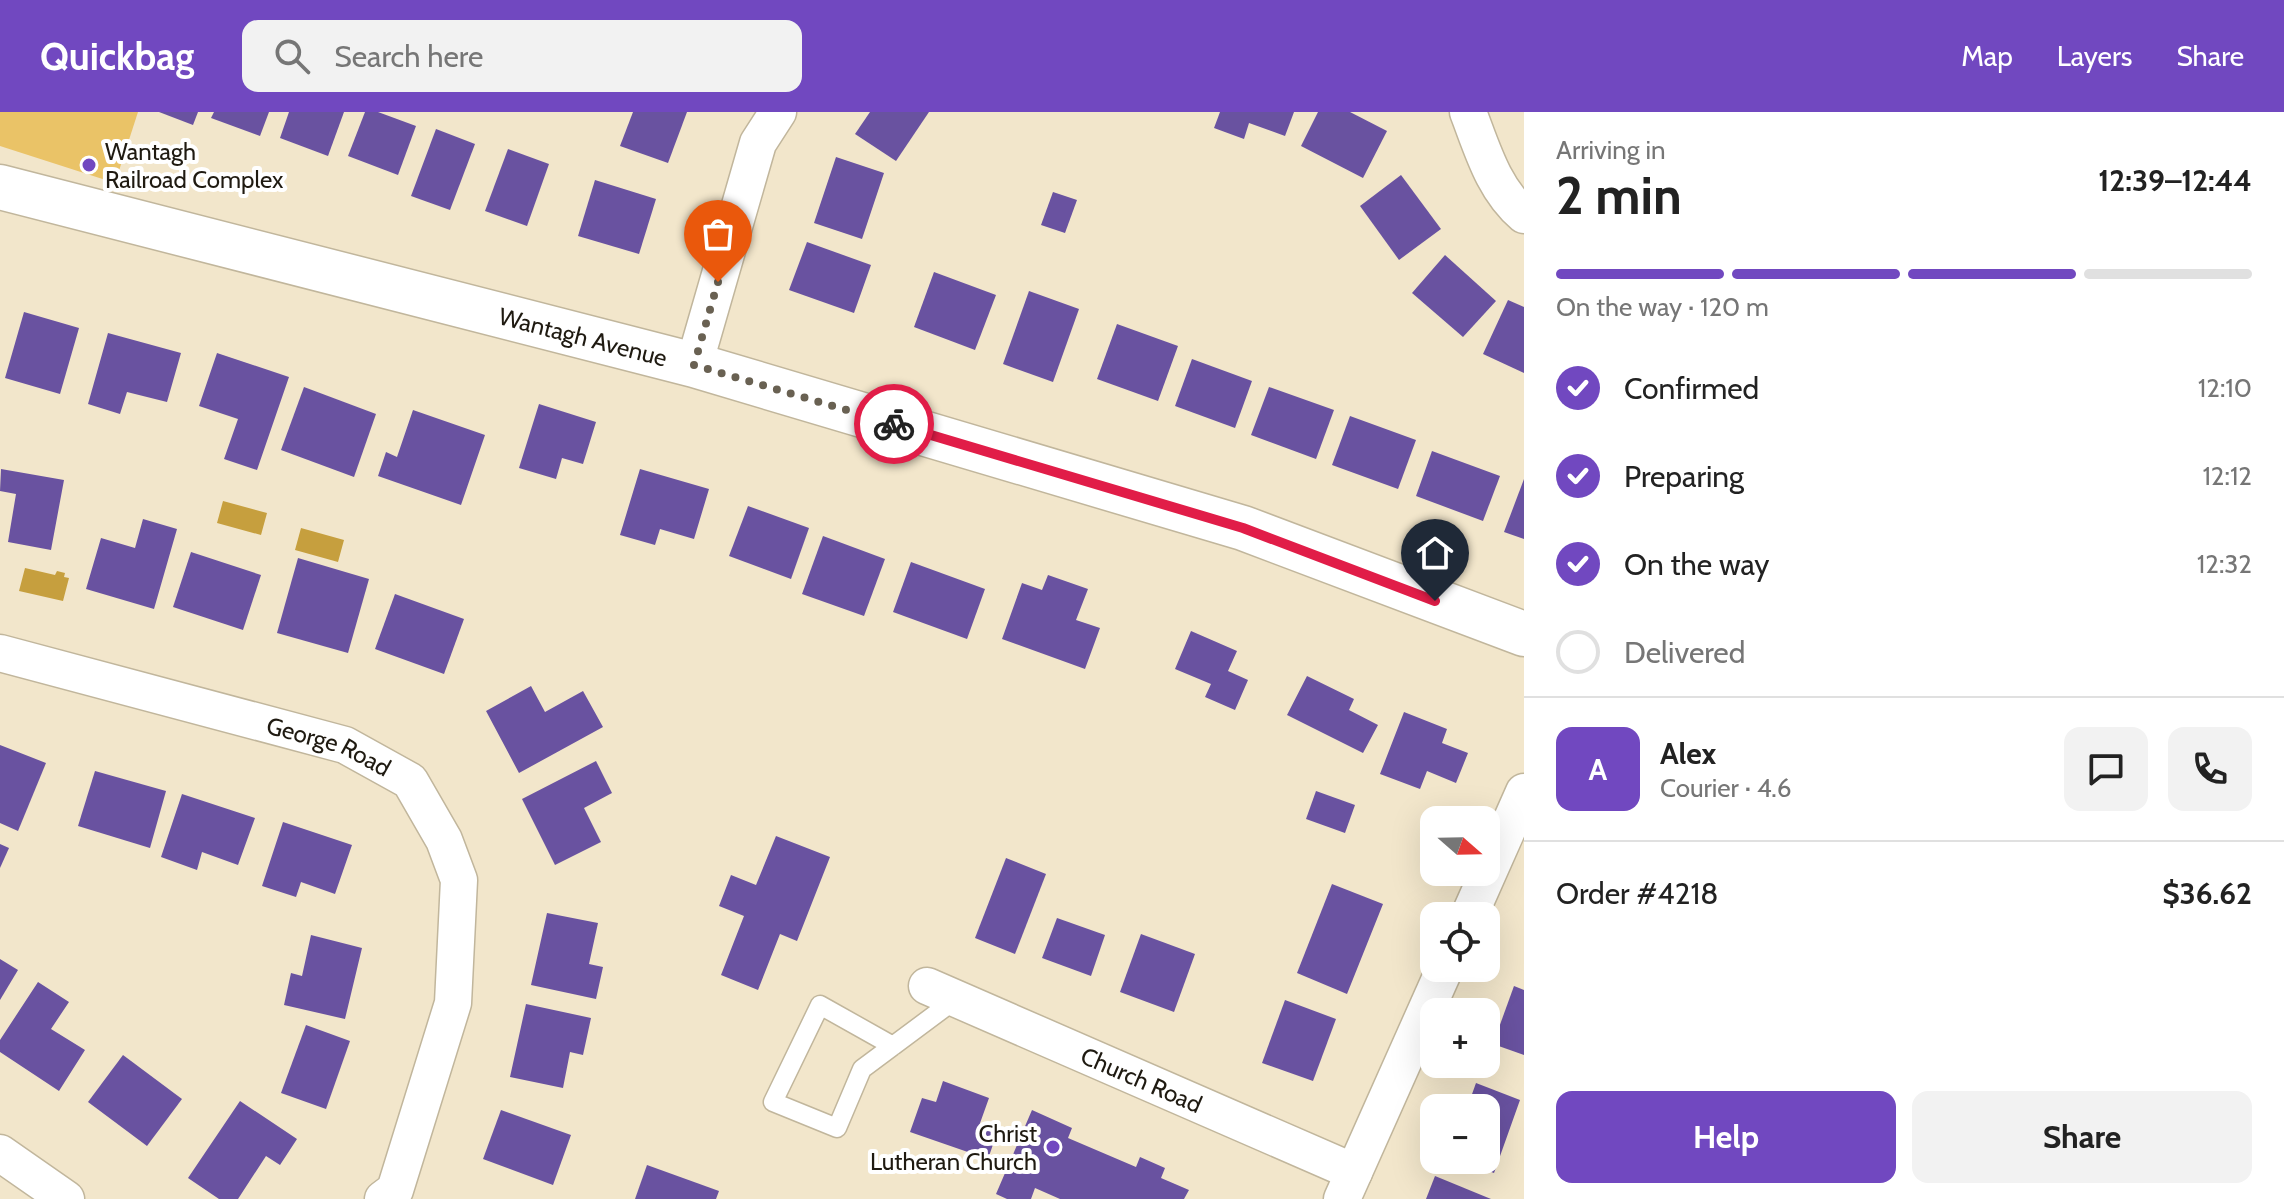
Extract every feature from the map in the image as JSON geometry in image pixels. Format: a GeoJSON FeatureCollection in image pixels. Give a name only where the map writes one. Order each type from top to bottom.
{"type":"FeatureCollection","features":[{"type":"Feature","properties":{"kind":"main road","name":"Wantagh Avenue"},"geometry":{"type":"LineString","coordinates":[[0,187],[694,365],[1243,528],[1524,634]]}},
{"type":"Feature","properties":{"kind":"street"},"geometry":{"type":"LineString","coordinates":[[694,365],[758,143],[778,112]]}},
{"type":"Feature","properties":{"kind":"street"},"geometry":{"type":"LineString","coordinates":[[1468,112],[1496,181],[1512,205],[1524,215]]}},
{"type":"Feature","properties":{"kind":"street","name":"George Road"},"geometry":{"type":"LineString","coordinates":[[0,653],[345,745],[410,781],[444,840],[459,880],[453,1003],[396,1196]]}},
{"type":"Feature","properties":{"kind":"street"},"geometry":{"type":"LineString","coordinates":[[1475,902],[1524,792]]}},
{"type":"Feature","properties":{"kind":"street"},"geometry":{"type":"LineString","coordinates":[[1348,1186],[1439,982]]}},
{"type":"Feature","properties":{"kind":"street","name":"Church Road"},"geometry":{"type":"LineString","coordinates":[[942,993],[1348,1186]]}},
{"type":"Feature","properties":{"kind":"street"},"geometry":{"type":"LineString","coordinates":[[0,1153],[66,1199]]}},
{"type":"Feature","properties":{"kind":"lane"},"geometry":{"type":"LineString","coordinates":[[893,1046],[820,1005],[773,1102],[837,1128],[862,1069],[893,1046],[942,993]]}},
{"type":"Feature","properties":{"kind":"shaded area","name":"Wantagh Railroad Complex"},"geometry":{"type":"Polygon","coordinates":[[[0,112],[138,112],[115,183],[0,146],[0,112]]]}},
{"type":"Feature","properties":{"kind":"shaded area"},"geometry":{"type":"Polygon","coordinates":[[[223,501],[267,513],[261,535],[217,523],[223,501]]]}},
{"type":"Feature","properties":{"kind":"shaded area"},"geometry":{"type":"Polygon","coordinates":[[[301,528],[344,540],[338,562],[295,550],[301,528]]]}},
{"type":"Feature","properties":{"kind":"shaded area"},"geometry":{"type":"Polygon","coordinates":[[[25,568],[55,575],[57,571],[65,573],[64,577],[69,578],[63,601],[19,591],[25,568]]]}},
{"type":"Feature","properties":{"kind":"building"},"geometry":{"type":"Polygon","coordinates":[[[159,112],[198,112],[193,125],[159,112]]]}},
{"type":"Feature","properties":{"kind":"building"},"geometry":{"type":"Polygon","coordinates":[[[214,112],[269,112],[260,136],[211,118],[214,112]]]}},
{"type":"Feature","properties":{"kind":"building"},"geometry":{"type":"Polygon","coordinates":[[[289,112],[344,112],[328,156],[280,138],[289,112]]]}},
{"type":"Feature","properties":{"kind":"building"},"geometry":{"type":"Polygon","coordinates":[[[365,112],[378,112],[416,126],[398,175],[348,156],[365,112]]]}},
{"type":"Feature","properties":{"kind":"building"},"geometry":{"type":"Polygon","coordinates":[[[633,112],[687,112],[668,163],[620,146],[633,112]]]}},
{"type":"Feature","properties":{"kind":"building"},"geometry":{"type":"Polygon","coordinates":[[[870,112],[929,112],[896,161],[855,134],[870,112]]]}},
{"type":"Feature","properties":{"kind":"building"},"geometry":{"type":"Polygon","coordinates":[[[1220,112],[1294,112],[1285,136],[1249,123],[1244,139],[1214,128],[1220,112]]]}},
{"type":"Feature","properties":{"kind":"building"},"geometry":{"type":"Polygon","coordinates":[[[1318,112],[1350,112],[1387,131],[1363,178],[1301,146],[1318,112]]]}},
{"type":"Feature","properties":{"kind":"building"},"geometry":{"type":"Polygon","coordinates":[[[436,129],[475,144],[450,210],[411,196],[436,129]]]}},
{"type":"Feature","properties":{"kind":"building"},"geometry":{"type":"Polygon","coordinates":[[[508,149],[549,164],[527,226],[485,211],[508,149]]]}},
{"type":"Feature","properties":{"kind":"building"},"geometry":{"type":"Polygon","coordinates":[[[836,157],[884,173],[862,239],[814,223],[836,157]]]}},
{"type":"Feature","properties":{"kind":"building"},"geometry":{"type":"Polygon","coordinates":[[[1401,175],[1441,229],[1399,260],[1360,206],[1401,175]]]}},
{"type":"Feature","properties":{"kind":"building"},"geometry":{"type":"Polygon","coordinates":[[[595,180],[656,199],[639,254],[578,236],[595,180]]]}},
{"type":"Feature","properties":{"kind":"building"},"geometry":{"type":"Polygon","coordinates":[[[1053,192],[1077,200],[1065,233],[1041,225],[1053,192]]]}},
{"type":"Feature","properties":{"kind":"building"},"geometry":{"type":"Polygon","coordinates":[[[807,242],[871,265],[854,313],[789,290],[807,242]]]}},
{"type":"Feature","properties":{"kind":"building"},"geometry":{"type":"Polygon","coordinates":[[[1445,255],[1496,301],[1463,337],[1412,293],[1445,255]]]}},
{"type":"Feature","properties":{"kind":"building"},"geometry":{"type":"Polygon","coordinates":[[[934,272],[996,295],[975,350],[914,327],[934,272]]]}},
{"type":"Feature","properties":{"kind":"building"},"geometry":{"type":"Polygon","coordinates":[[[1029,291],[1079,309],[1053,382],[1003,364],[1029,291]]]}},
{"type":"Feature","properties":{"kind":"building"},"geometry":{"type":"Polygon","coordinates":[[[1508,300],[1524,307],[1524,373],[1483,354],[1508,300]]]}},
{"type":"Feature","properties":{"kind":"building"},"geometry":{"type":"Polygon","coordinates":[[[24,312],[79,328],[60,394],[5,378],[24,312]]]}},
{"type":"Feature","properties":{"kind":"building"},"geometry":{"type":"Polygon","coordinates":[[[1117,324],[1178,346],[1158,401],[1097,379],[1117,324]]]}},
{"type":"Feature","properties":{"kind":"building"},"geometry":{"type":"Polygon","coordinates":[[[108,333],[181,353],[167,402],[127,392],[120,414],[88,404],[108,333]]]}},
{"type":"Feature","properties":{"kind":"building"},"geometry":{"type":"Polygon","coordinates":[[[217,353],[289,377],[257,470],[224,459],[238,419],[199,406],[217,353]]]}},
{"type":"Feature","properties":{"kind":"building"},"geometry":{"type":"Polygon","coordinates":[[[1192,359],[1252,381],[1235,428],[1175,406],[1192,359]]]}},
{"type":"Feature","properties":{"kind":"building"},"geometry":{"type":"Polygon","coordinates":[[[304,387],[376,414],[354,477],[281,450],[304,387]]]}},
{"type":"Feature","properties":{"kind":"building"},"geometry":{"type":"Polygon","coordinates":[[[1269,387],[1334,410],[1316,459],[1251,435],[1269,387]]]}},
{"type":"Feature","properties":{"kind":"building"},"geometry":{"type":"Polygon","coordinates":[[[539,404],[596,422],[583,464],[562,458],[556,479],[519,468],[539,404]]]}},
{"type":"Feature","properties":{"kind":"building"},"geometry":{"type":"Polygon","coordinates":[[[413,410],[485,435],[461,505],[378,476],[386,452],[397,457],[413,410]]]}},
{"type":"Feature","properties":{"kind":"building"},"geometry":{"type":"Polygon","coordinates":[[[1350,416],[1416,440],[1398,489],[1332,465],[1350,416]]]}},
{"type":"Feature","properties":{"kind":"building"},"geometry":{"type":"Polygon","coordinates":[[[1432,451],[1500,476],[1483,521],[1416,496],[1432,451]]]}},
{"type":"Feature","properties":{"kind":"building"},"geometry":{"type":"Polygon","coordinates":[[[1,469],[64,480],[51,550],[8,542],[16,494],[0,491],[1,469]]]}},
{"type":"Feature","properties":{"kind":"building"},"geometry":{"type":"Polygon","coordinates":[[[640,469],[709,489],[694,539],[660,529],[655,545],[620,535],[640,469]]]}},
{"type":"Feature","properties":{"kind":"building"},"geometry":{"type":"Polygon","coordinates":[[[1524,479],[1524,539],[1504,532],[1524,479]]]}},
{"type":"Feature","properties":{"kind":"building"},"geometry":{"type":"Polygon","coordinates":[[[748,506],[809,528],[791,579],[729,556],[748,506]]]}},
{"type":"Feature","properties":{"kind":"building"},"geometry":{"type":"Polygon","coordinates":[[[143,519],[177,529],[154,609],[86,589],[101,538],[135,548],[143,519]]]}},
{"type":"Feature","properties":{"kind":"building"},"geometry":{"type":"Polygon","coordinates":[[[823,536],[885,559],[864,616],[802,594],[823,536]]]}},
{"type":"Feature","properties":{"kind":"building"},"geometry":{"type":"Polygon","coordinates":[[[191,552],[261,575],[243,630],[173,607],[191,552]]]}},
{"type":"Feature","properties":{"kind":"building"},"geometry":{"type":"Polygon","coordinates":[[[298,558],[369,579],[348,653],[277,633],[298,558]]]}},
{"type":"Feature","properties":{"kind":"building"},"geometry":{"type":"Polygon","coordinates":[[[911,562],[985,589],[967,639],[893,612],[911,562]]]}},
{"type":"Feature","properties":{"kind":"building"},"geometry":{"type":"Polygon","coordinates":[[[1048,575],[1088,589],[1076,620],[1100,628],[1085,669],[1002,639],[1022,583],[1042,590],[1048,575]]]}},
{"type":"Feature","properties":{"kind":"building"},"geometry":{"type":"Polygon","coordinates":[[[395,594],[464,619],[444,674],[375,649],[395,594]]]}},
{"type":"Feature","properties":{"kind":"building"},"geometry":{"type":"Polygon","coordinates":[[[1191,631],[1237,651],[1228,671],[1248,680],[1235,710],[1205,697],[1211,684],[1175,669],[1191,631]]]}},
{"type":"Feature","properties":{"kind":"building"},"geometry":{"type":"Polygon","coordinates":[[[1307,676],[1354,699],[1349,710],[1378,725],[1363,753],[1287,715],[1307,676]]]}},
{"type":"Feature","properties":{"kind":"building"},"geometry":{"type":"Polygon","coordinates":[[[531,686],[545,712],[583,691],[603,727],[519,773],[486,711],[531,686]]]}},
{"type":"Feature","properties":{"kind":"building"},"geometry":{"type":"Polygon","coordinates":[[[1404,712],[1447,729],[1442,743],[1468,753],[1456,783],[1427,771],[1420,789],[1380,774],[1404,712]]]}},
{"type":"Feature","properties":{"kind":"building"},"geometry":{"type":"Polygon","coordinates":[[[0,745],[46,763],[18,831],[0,823],[0,745]]]}},
{"type":"Feature","properties":{"kind":"building"},"geometry":{"type":"Polygon","coordinates":[[[596,761],[612,793],[584,808],[601,842],[555,865],[522,799],[596,761]]]}},
{"type":"Feature","properties":{"kind":"building"},"geometry":{"type":"Polygon","coordinates":[[[95,771],[166,791],[150,848],[78,826],[95,771]]]}},
{"type":"Feature","properties":{"kind":"building"},"geometry":{"type":"Polygon","coordinates":[[[1316,791],[1355,805],[1345,833],[1306,819],[1316,791]]]}},
{"type":"Feature","properties":{"kind":"building"},"geometry":{"type":"Polygon","coordinates":[[[182,794],[255,818],[238,865],[202,852],[197,870],[161,857],[182,794]]]}},
{"type":"Feature","properties":{"kind":"building"},"geometry":{"type":"Polygon","coordinates":[[[283,822],[352,845],[335,894],[301,882],[296,897],[262,886],[283,822]]]}},
{"type":"Feature","properties":{"kind":"building"},"geometry":{"type":"Polygon","coordinates":[[[776,836],[830,857],[797,941],[780,934],[758,990],[721,975],[744,916],[719,906],[731,875],[756,885],[776,836]]]}},
{"type":"Feature","properties":{"kind":"building"},"geometry":{"type":"Polygon","coordinates":[[[0,844],[9,848],[0,868],[0,844]]]}},
{"type":"Feature","properties":{"kind":"building"},"geometry":{"type":"Polygon","coordinates":[[[1006,858],[1046,874],[1015,954],[975,938],[1006,858]]]}},
{"type":"Feature","properties":{"kind":"building"},"geometry":{"type":"Polygon","coordinates":[[[1332,884],[1383,904],[1347,994],[1297,973],[1332,884]]]}},
{"type":"Feature","properties":{"kind":"building"},"geometry":{"type":"Polygon","coordinates":[[[547,913],[598,923],[589,964],[603,967],[596,999],[531,985],[547,913]]]}},
{"type":"Feature","properties":{"kind":"building"},"geometry":{"type":"Polygon","coordinates":[[[1057,918],[1105,935],[1091,976],[1042,958],[1057,918]]]}},
{"type":"Feature","properties":{"kind":"building"},"geometry":{"type":"Polygon","coordinates":[[[1141,934],[1195,954],[1174,1012],[1120,992],[1141,934]]]}},
{"type":"Feature","properties":{"kind":"building"},"geometry":{"type":"Polygon","coordinates":[[[311,935],[362,948],[345,1019],[284,1005],[291,973],[302,976],[311,935]]]}},
{"type":"Feature","properties":{"kind":"building"},"geometry":{"type":"Polygon","coordinates":[[[0,959],[18,970],[0,1000],[0,959]]]}},
{"type":"Feature","properties":{"kind":"building"},"geometry":{"type":"Polygon","coordinates":[[[38,982],[69,1002],[51,1029],[85,1050],[59,1091],[0,1052],[0,1040],[38,982]]]}},
{"type":"Feature","properties":{"kind":"building"},"geometry":{"type":"Polygon","coordinates":[[[1514,986],[1524,990],[1524,1055],[1500,1046],[1500,1025],[1514,986]]]}},
{"type":"Feature","properties":{"kind":"building"},"geometry":{"type":"Polygon","coordinates":[[[1285,1000],[1336,1019],[1313,1081],[1262,1063],[1285,1000]]]}},
{"type":"Feature","properties":{"kind":"building"},"geometry":{"type":"Polygon","coordinates":[[[526,1004],[591,1018],[583,1055],[570,1052],[563,1088],[510,1077],[526,1004]]]}},
{"type":"Feature","properties":{"kind":"building"},"geometry":{"type":"Polygon","coordinates":[[[306,1025],[350,1041],[326,1109],[281,1093],[306,1025]]]}},
{"type":"Feature","properties":{"kind":"building"},"geometry":{"type":"Polygon","coordinates":[[[123,1055],[182,1099],[147,1146],[88,1102],[123,1055]]]}},
{"type":"Feature","properties":{"kind":"building"},"geometry":{"type":"Polygon","coordinates":[[[943,1081],[989,1098],[979,1126],[997,1133],[988,1159],[910,1132],[922,1098],[936,1102],[943,1081]]]}},
{"type":"Feature","properties":{"kind":"building"},"geometry":{"type":"Polygon","coordinates":[[[1476,1083],[1520,1100],[1500,1156],[1500,1094],[1472,1094],[1476,1083]]]}},
{"type":"Feature","properties":{"kind":"building"},"geometry":{"type":"Polygon","coordinates":[[[240,1101],[297,1139],[280,1165],[266,1156],[238,1199],[219,1199],[188,1178],[240,1101]]]}},
{"type":"Feature","properties":{"kind":"building"},"geometry":{"type":"Polygon","coordinates":[[[501,1110],[571,1135],[553,1185],[483,1159],[501,1110]]]}},
{"type":"Feature","properties":{"kind":"building","name":"Christ Lutheran Church"},"geometry":{"type":"Polygon","coordinates":[[[1032,1110],[1072,1128],[1068,1138],[1136,1167],[1140,1157],[1165,1168],[1161,1178],[1189,1190],[1184,1199],[1060,1199],[1035,1188],[1031,1199],[1007,1199],[996,1194],[1032,1110]]]}},
{"type":"Feature","properties":{"kind":"building"},"geometry":{"type":"Polygon","coordinates":[[[647,1165],[719,1191],[716,1199],[635,1199],[647,1165]]]}},
{"type":"Feature","properties":{"kind":"building"},"geometry":{"type":"Polygon","coordinates":[[[1435,1176],[1491,1199],[1426,1199],[1435,1176]]]}},
{"type":"Feature","properties":{"kind":"way so far"},"geometry":{"type":"LineString","coordinates":[[718,282],[694,365],[894,424]]}},
{"type":"Feature","properties":{"kind":"place","name":"Wantagh Railroad Complex"},"geometry":{"type":"Point","coordinates":[89,165]}},
{"type":"Feature","properties":{"kind":"place","name":"Christ Lutheran Church"},"geometry":{"type":"Point","coordinates":[1053,1147]}},
{"type":"Feature","properties":{"kind":"route"},"geometry":{"type":"LineString","coordinates":[[894,424],[1243,528],[1435,601]]}}]}
